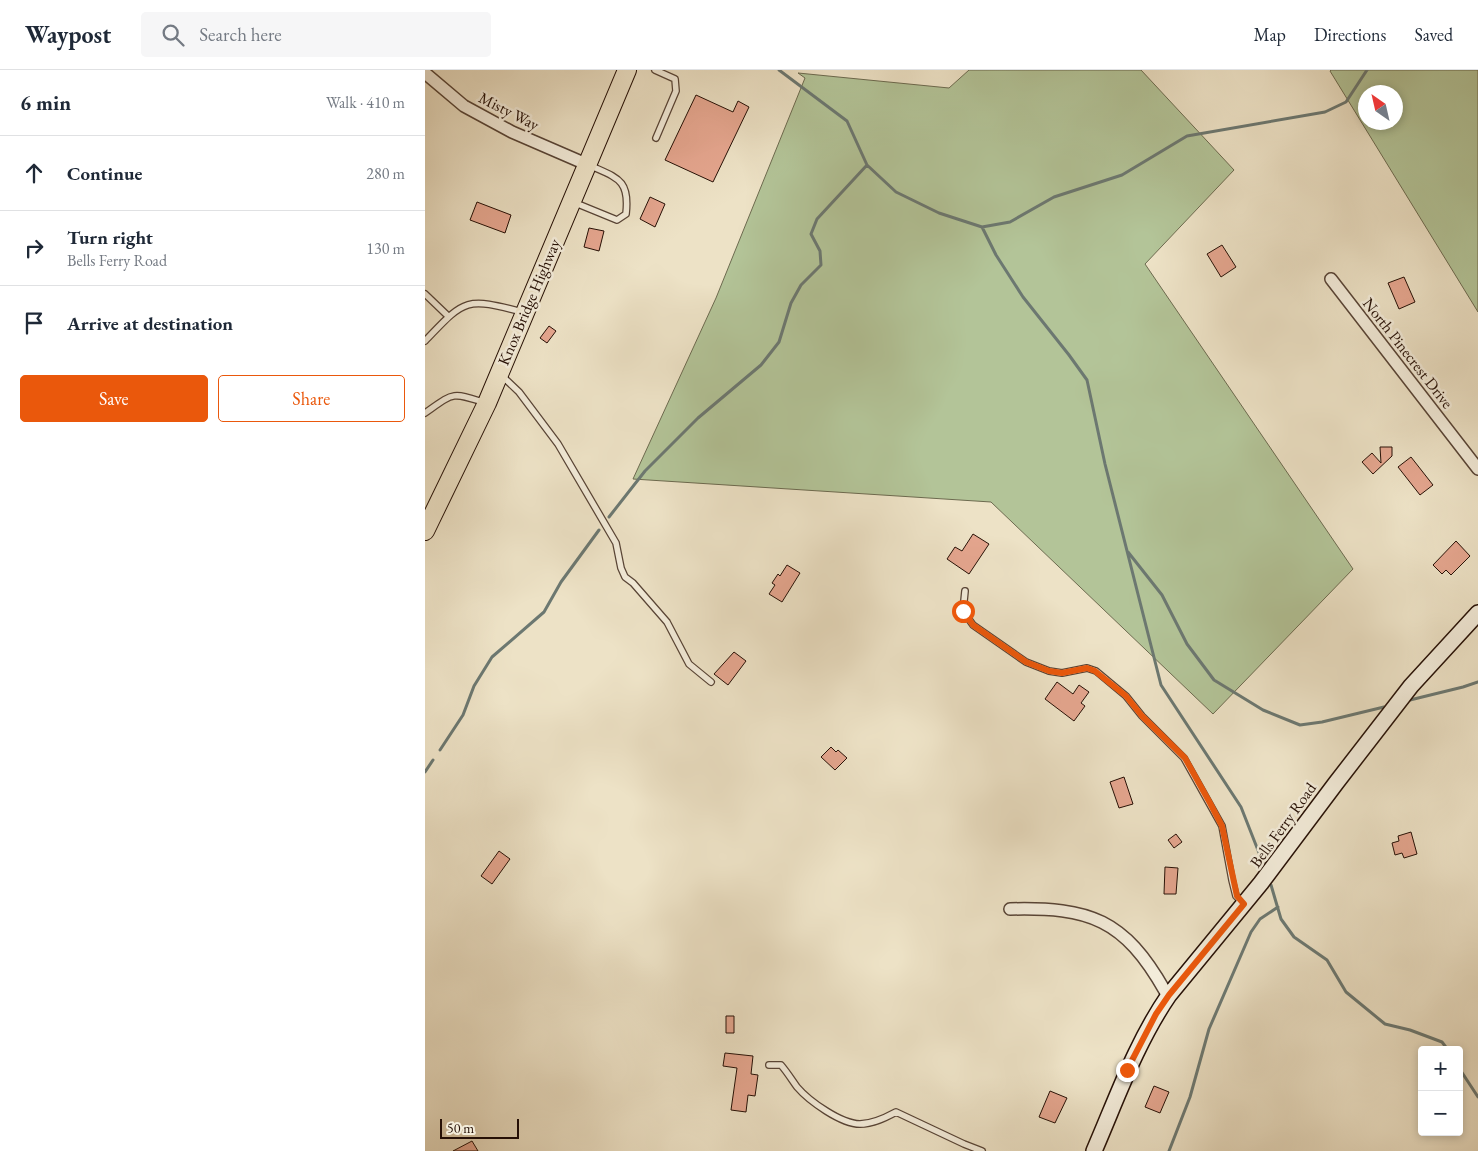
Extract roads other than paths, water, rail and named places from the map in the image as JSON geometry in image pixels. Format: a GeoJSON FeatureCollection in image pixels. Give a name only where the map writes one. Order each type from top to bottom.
{"type":"FeatureCollection","features":[{"type":"Feature","properties":{"kind":"main road","name":"Knox Bridge Highway"},"geometry":{"type":"LineString","coordinates":[[425,530],[487,403],[627,70]]}},
{"type":"Feature","properties":{"kind":"main road","name":"Bells Ferry Road"},"geometry":{"type":"LineString","coordinates":[[1094,1151],[1127,1070],[1156,1014],[1169,995],[1275,866],[1335,783],[1407,692],[1478,613]]}},
{"type":"Feature","properties":{"kind":"street","name":"Misty Way"},"geometry":{"type":"LineString","coordinates":[[425,73],[464,106],[512,132],[586,164]]}},
{"type":"Feature","properties":{"kind":"street","name":"North Pinecrest Drive"},"geometry":{"type":"LineString","coordinates":[[1331,280],[1478,469]]}},
{"type":"Feature","properties":{"kind":"street"},"geometry":{"type":"LineString","coordinates":[[1009,909],[1068,911],[1090,916],[1112,927],[1138,952],[1169,995]]}},
{"type":"Feature","properties":{"kind":"lane"},"geometry":{"type":"LineString","coordinates":[[655,70],[675,79],[676,91],[656,138]]}},
{"type":"Feature","properties":{"kind":"lane"},"geometry":{"type":"LineString","coordinates":[[571,202],[617,220],[626,214],[628,200],[625,186],[613,176],[586,164]]}},
{"type":"Feature","properties":{"kind":"lane"},"geometry":{"type":"LineString","coordinates":[[425,294],[449,316]]}},
{"type":"Feature","properties":{"kind":"lane"},"geometry":{"type":"LineString","coordinates":[[425,341],[449,316],[467,304],[488,303],[525,313]]}},
{"type":"Feature","properties":{"kind":"lane"},"geometry":{"type":"LineString","coordinates":[[499,373],[519,392],[558,444],[616,543],[625,577],[648,599],[667,622],[689,664],[711,682]]}},
{"type":"Feature","properties":{"kind":"lane"},"geometry":{"type":"LineString","coordinates":[[425,413],[448,396],[458,394],[487,403]]}},
{"type":"Feature","properties":{"kind":"lane"},"geometry":{"type":"LineString","coordinates":[[965,591],[963,611],[973,625],[1026,662],[1049,671],[1062,673],[1087,668],[1095,671],[1126,696],[1142,716],[1185,758],[1222,826],[1237,896],[1244,904]]}},
{"type":"Feature","properties":{"kind":"lane"},"geometry":{"type":"LineString","coordinates":[[769,1065],[781,1065],[797,1087],[809,1099],[837,1117],[859,1124],[878,1121],[896,1112],[981,1151]]}},
{"type":"Feature","properties":{"kind":"waterway"},"geometry":{"type":"LineString","coordinates":[[779,70],[847,121],[867,165],[896,192],[939,213],[982,227],[1010,222],[1054,197],[1122,175],[1187,136],[1325,112],[1346,102],[1367,70]]}},
{"type":"Feature","properties":{"kind":"waterway"},"geometry":{"type":"LineString","coordinates":[[609,517],[645,471],[698,418],[761,365],[779,342],[791,303],[801,285],[821,265],[820,251],[811,234],[817,219],[867,165]]}},
{"type":"Feature","properties":{"kind":"waterway"},"geometry":{"type":"LineString","coordinates":[[982,227],[996,255],[1023,297],[1087,380],[1105,464],[1161,685],[1241,807],[1263,863]]}},
{"type":"Feature","properties":{"kind":"waterway"},"geometry":{"type":"LineString","coordinates":[[440,750],[463,715],[474,686],[492,657],[544,612],[561,582],[599,530]]}},
{"type":"Feature","properties":{"kind":"waterway"},"geometry":{"type":"LineString","coordinates":[[1128,552],[1162,595],[1187,644],[1214,680],[1263,710],[1300,725],[1322,722],[1384,707]]}},
{"type":"Feature","properties":{"kind":"waterway"},"geometry":{"type":"LineString","coordinates":[[1410,700],[1478,682]]}},
{"type":"Feature","properties":{"kind":"waterway"},"geometry":{"type":"LineString","coordinates":[[425,772],[433,760]]}},
{"type":"Feature","properties":{"kind":"waterway"},"geometry":{"type":"LineString","coordinates":[[1271,885],[1281,919],[1294,937],[1327,960],[1346,992],[1385,1024],[1410,1030],[1442,1042],[1445,1046]]}},
{"type":"Feature","properties":{"kind":"waterway"},"geometry":{"type":"LineString","coordinates":[[1169,1151],[1190,1097],[1209,1029],[1251,932],[1260,919],[1278,907]]}},
{"type":"Feature","properties":{"kind":"waterway"},"geometry":{"type":"LineString","coordinates":[[1463,1074],[1478,1097]]}}]}
